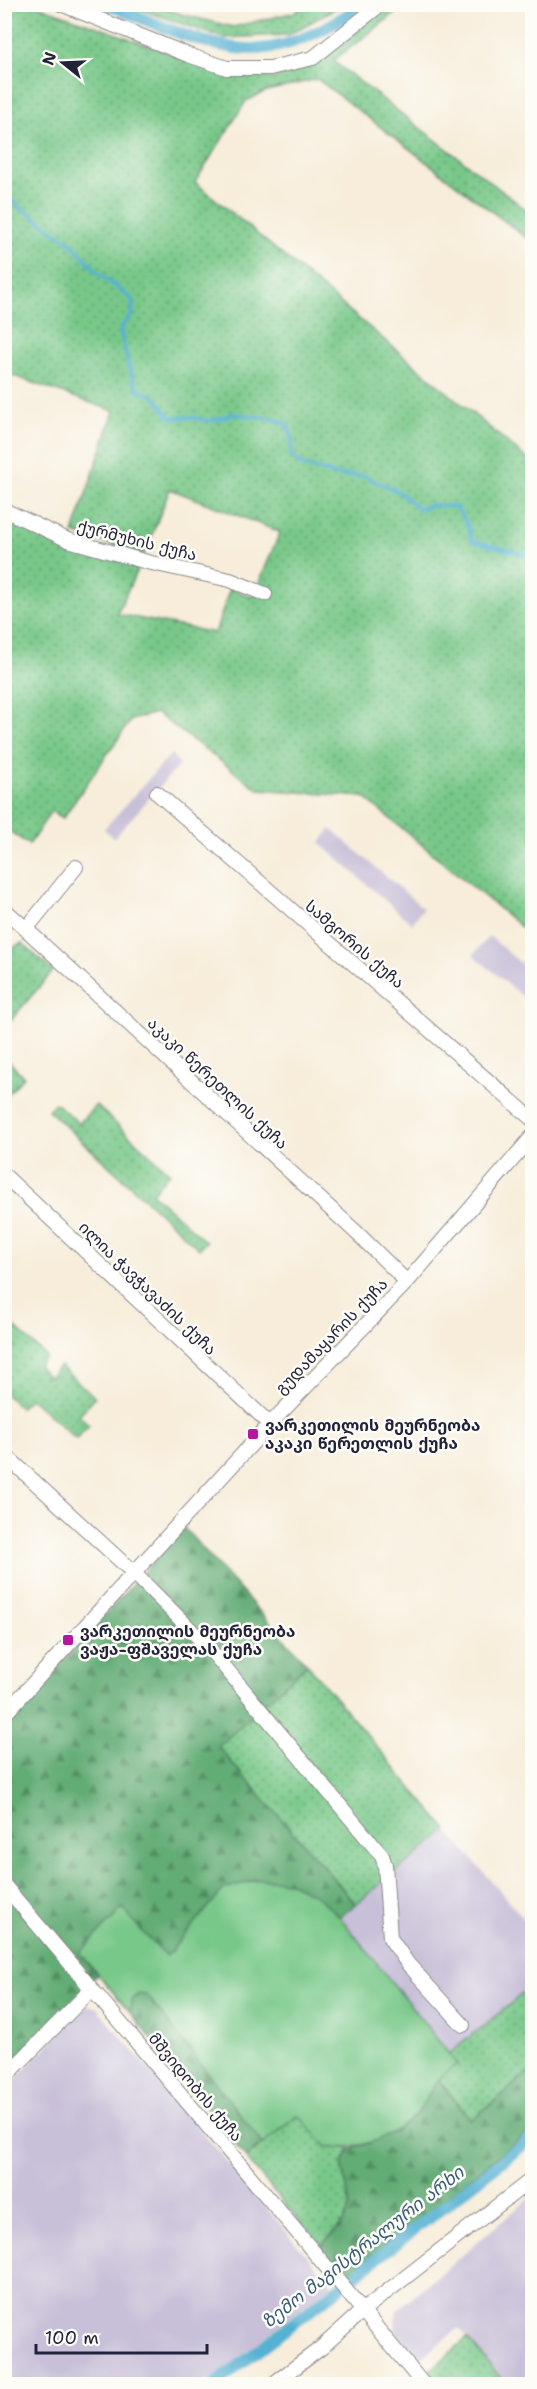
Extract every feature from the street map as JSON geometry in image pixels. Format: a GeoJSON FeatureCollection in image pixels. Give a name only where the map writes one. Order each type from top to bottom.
{"type":"FeatureCollection","features":[{"type":"Feature","properties":{"kind":"street"},"geometry":{"type":"LineString","coordinates":[[60,4],[188,56],[227,68],[270,68],[313,58],[381,4]]}},
{"type":"Feature","properties":{"kind":"street","name":"ქურმუხის ქუჩა"},"geometry":{"type":"LineString","coordinates":[[4,510],[68,540],[138,560],[230,580],[265,594]]}},
{"type":"Feature","properties":{"kind":"street","name":"სამგორის ქუჩა"},"geometry":{"type":"LineString","coordinates":[[157,793],[532,1119]]}},
{"type":"Feature","properties":{"kind":"street"},"geometry":{"type":"LineString","coordinates":[[26,929],[76,867]]}},
{"type":"Feature","properties":{"kind":"street","name":"აკაკი წერეთლის ქუჩა"},"geometry":{"type":"LineString","coordinates":[[4,909],[357,1233],[407,1282]]}},
{"type":"Feature","properties":{"kind":"street","name":"გუდამაყარის ქუჩა"},"geometry":{"type":"LineString","coordinates":[[4,1715],[270,1424],[407,1282],[532,1137]]}},
{"type":"Feature","properties":{"kind":"street","name":"ილია ჭავჭავაძის ქუჩა"},"geometry":{"type":"LineString","coordinates":[[4,1175],[270,1424]]}},
{"type":"Feature","properties":{"kind":"street"},"geometry":{"type":"LineString","coordinates":[[4,1454],[135,1574],[208,1647],[382,1856],[385,1865],[390,1938],[408,1964],[463,2025]]}},
{"type":"Feature","properties":{"kind":"street","name":"მშვიდობის ქუჩა"},"geometry":{"type":"LineString","coordinates":[[4,1885],[335,2277],[423,2385]]}},
{"type":"Feature","properties":{"kind":"street"},"geometry":{"type":"LineString","coordinates":[[4,2078],[92,1989]]}},
{"type":"Feature","properties":{"kind":"street"},"geometry":{"type":"LineString","coordinates":[[273,2385],[321,2348],[358,2305],[532,2179]]}},
{"type":"Feature","properties":{"kind":"shaded area"},"geometry":{"type":"Polygon","coordinates":[[[171,754],[180,764],[114,838],[104,829],[171,754]]]}},
{"type":"Feature","properties":{"kind":"shaded area"},"geometry":{"type":"Polygon","coordinates":[[[331,829],[423,908],[412,924],[320,843],[331,829]]]}},
{"type":"Feature","properties":{"kind":"shaded area"},"geometry":{"type":"Polygon","coordinates":[[[489,936],[532,973],[532,1004],[473,955],[489,936]]]}},
{"type":"Feature","properties":{"kind":"shaded area"},"geometry":{"type":"Polygon","coordinates":[[[447,1830],[532,1928],[532,1986],[449,2054],[340,1917],[447,1830]]]}},
{"type":"Feature","properties":{"kind":"shaded area"},"geometry":{"type":"Polygon","coordinates":[[[88,2005],[97,2008],[332,2285],[205,2384],[5,2384],[5,2089],[88,2005]]]}},
{"type":"Feature","properties":{"kind":"shaded area"},"geometry":{"type":"Polygon","coordinates":[[[532,2196],[532,2384],[506,2384],[459,2328],[417,2361],[402,2344],[396,2331],[395,2319],[398,2309],[532,2196]]]}},
{"type":"Feature","properties":{"kind":"green space"},"geometry":{"type":"Polygon","coordinates":[[[5,5],[38,6],[231,76],[274,78],[318,60],[389,5],[406,5],[333,61],[532,214],[532,242],[317,79],[267,91],[246,101],[195,182],[532,463],[532,936],[364,797],[258,789],[156,713],[131,720],[63,818],[51,811],[29,845],[5,828],[4,690],[8,686],[4,683],[5,515],[139,566],[117,614],[215,633],[230,588],[253,597],[280,532],[170,489],[144,555],[73,533],[114,411],[5,373],[5,5]]]}},
{"type":"Feature","properties":{"kind":"green space"},"geometry":{"type":"Polygon","coordinates":[[[128,5],[157,5],[181,14],[233,27],[295,12],[306,5],[342,5],[288,35],[223,38],[128,5]]]}},
{"type":"Feature","properties":{"kind":"green space"},"geometry":{"type":"Polygon","coordinates":[[[22,943],[53,971],[5,1027],[5,952],[22,943]]]}},
{"type":"Feature","properties":{"kind":"green space"},"geometry":{"type":"Polygon","coordinates":[[[5,1057],[24,1077],[4,1097],[5,1057]]]}},
{"type":"Feature","properties":{"kind":"green space"},"geometry":{"type":"Polygon","coordinates":[[[55,1103],[79,1123],[96,1105],[170,1173],[152,1193],[206,1242],[199,1249],[48,1110],[55,1103]]]}},
{"type":"Feature","properties":{"kind":"green space"},"geometry":{"type":"Polygon","coordinates":[[[5,1318],[46,1356],[38,1366],[49,1377],[60,1366],[95,1397],[79,1415],[89,1425],[76,1439],[30,1398],[20,1408],[5,1394],[5,1318]]]}},
{"type":"Feature","properties":{"kind":"green space"},"geometry":{"type":"Polygon","coordinates":[[[184,1528],[307,1664],[218,1747],[356,1904],[340,1917],[315,1895],[288,1882],[260,1879],[224,1889],[167,1956],[123,1909],[80,1953],[97,1975],[5,2069],[4,1725],[184,1528]]]}},
{"type":"Feature","properties":{"kind":"green space"},"geometry":{"type":"Polygon","coordinates":[[[307,1664],[447,1830],[356,1904],[218,1747],[307,1664]]]}},
{"type":"Feature","properties":{"kind":"green space"},"geometry":{"type":"Polygon","coordinates":[[[260,1879],[288,1882],[315,1895],[340,1917],[457,2064],[436,2083],[416,2114],[386,2136],[364,2144],[327,2147],[298,2115],[263,2144],[147,1995],[138,1994],[132,2000],[129,2011],[80,1953],[123,1908],[144,1934],[167,1956],[224,1889],[260,1879]]]}},
{"type":"Feature","properties":{"kind":"green space"},"geometry":{"type":"Polygon","coordinates":[[[532,1986],[532,2070],[471,2120],[438,2079],[457,2064],[449,2054],[532,1986]]]}},
{"type":"Feature","properties":{"kind":"green space"},"geometry":{"type":"Polygon","coordinates":[[[139,1994],[147,1995],[263,2144],[246,2158],[129,2011],[132,2000],[139,1994]]]}},
{"type":"Feature","properties":{"kind":"green space"},"geometry":{"type":"Polygon","coordinates":[[[532,2070],[532,2129],[346,2278],[320,2246],[341,2226],[349,2209],[342,2163],[351,2148],[371,2143],[417,2113],[438,2079],[471,2120],[532,2070]]]}},
{"type":"Feature","properties":{"kind":"green space"},"geometry":{"type":"Polygon","coordinates":[[[299,2115],[327,2147],[351,2148],[342,2163],[349,2209],[341,2226],[320,2246],[246,2158],[299,2115]]]}},
{"type":"Feature","properties":{"kind":"green space"},"geometry":{"type":"Polygon","coordinates":[[[467,2338],[506,2384],[435,2384],[431,2376],[432,2369],[467,2338]]]}},
{"type":"Feature","properties":{"kind":"waterway"},"geometry":{"type":"LineString","coordinates":[[107,4],[213,44],[248,49],[275,47],[302,39],[336,22],[361,4]]}},
{"type":"Feature","properties":{"kind":"waterway"},"geometry":{"type":"LineString","coordinates":[[4,192],[18,206],[71,243],[98,273],[133,300],[132,315],[120,328],[128,364],[137,389],[155,397],[171,418],[189,417],[210,421],[234,414],[273,419],[287,424],[292,438],[291,454],[299,464],[336,475],[364,476],[399,492],[419,509],[433,505],[456,507],[467,524],[472,541],[532,556]]}},
{"type":"Feature","properties":{"kind":"waterway","name":"ზემო მაგისტრალური არხი"},"geometry":{"type":"LineString","coordinates":[[215,2384],[532,2138]]}},
{"type":"Feature","properties":{"kind":"place","name":"ვარკეთილის მეურნეობა აკაკი წერეთლის ქუჩა"},"geometry":{"type":"Point","coordinates":[253,1434]}},
{"type":"Feature","properties":{"kind":"place","name":"ვარკეთილის მეურნეობა ვაჟა-ფშაველას ქუჩა"},"geometry":{"type":"Point","coordinates":[68,1640]}}]}
